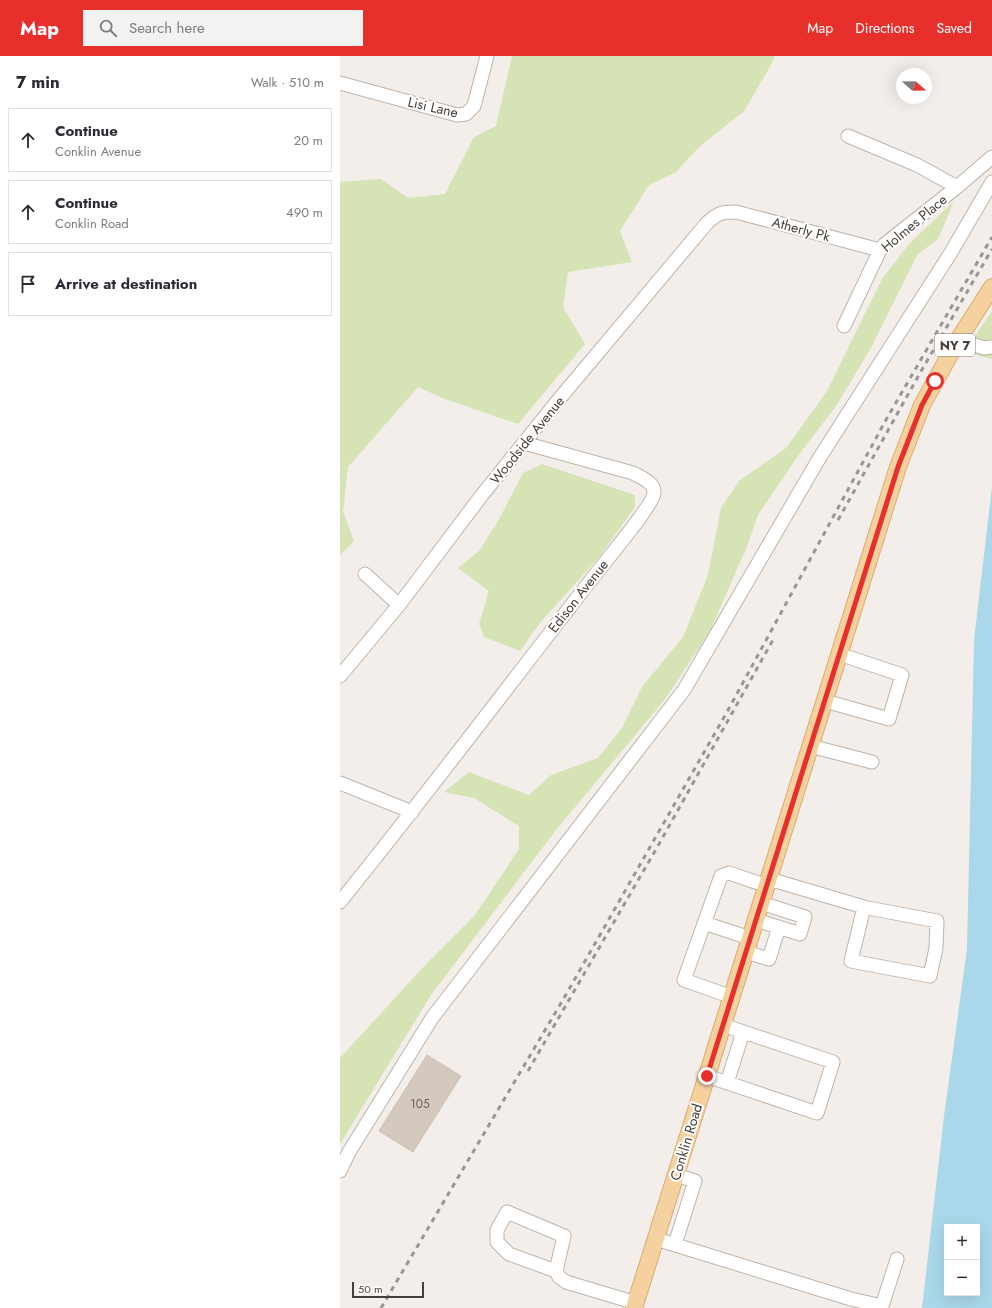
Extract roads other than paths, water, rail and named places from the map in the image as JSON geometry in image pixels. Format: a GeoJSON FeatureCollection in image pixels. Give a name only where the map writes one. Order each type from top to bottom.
{"type":"FeatureCollection","features":[{"type":"Feature","properties":{"kind":"main road","name":"NY 7"},"geometry":{"type":"LineString","coordinates":[[958,340],[992,287]]}},
{"type":"Feature","properties":{"kind":"main road","name":"Conklin Road"},"geometry":{"type":"LineString","coordinates":[[635,1306],[898,467],[922,405],[958,340]]}},
{"type":"Feature","properties":{"kind":"street","name":"Lisi Lane"},"geometry":{"type":"LineString","coordinates":[[340,83],[457,115],[466,114],[474,106],[487,56]]}},
{"type":"Feature","properties":{"kind":"street"},"geometry":{"type":"LineString","coordinates":[[848,136],[917,165],[957,187]]}},
{"type":"Feature","properties":{"kind":"street","name":"Holmes Place"},"geometry":{"type":"LineString","coordinates":[[844,326],[880,250],[885,244],[992,157]]}},
{"type":"Feature","properties":{"kind":"street"},"geometry":{"type":"LineString","coordinates":[[340,1171],[349,1152],[432,1018],[684,690],[820,457],[950,254],[992,182]]}},
{"type":"Feature","properties":{"kind":"street","name":"Atherly Pk"},"geometry":{"type":"LineString","coordinates":[[722,212],[736,212],[880,250]]}},
{"type":"Feature","properties":{"kind":"street","name":"Woodside Avenue"},"geometry":{"type":"LineString","coordinates":[[340,676],[399,605],[524,443],[707,223],[722,212]]}},
{"type":"Feature","properties":{"kind":"street"},"geometry":{"type":"LineString","coordinates":[[958,340],[984,348],[992,347]]}},
{"type":"Feature","properties":{"kind":"street","name":"Edison Avenue"},"geometry":{"type":"LineString","coordinates":[[340,902],[412,812],[648,505],[654,493],[653,487],[646,480],[633,473],[524,443]]}},
{"type":"Feature","properties":{"kind":"street"},"geometry":{"type":"LineString","coordinates":[[365,574],[399,605]]}},
{"type":"Feature","properties":{"kind":"street"},"geometry":{"type":"LineString","coordinates":[[825,701],[889,719],[902,675],[839,654]]}},
{"type":"Feature","properties":{"kind":"street"},"geometry":{"type":"LineString","coordinates":[[810,746],[872,762]]}},
{"type":"Feature","properties":{"kind":"street"},"geometry":{"type":"LineString","coordinates":[[340,783],[412,812]]}},
{"type":"Feature","properties":{"kind":"street"},"geometry":{"type":"LineString","coordinates":[[732,997],[684,980],[721,876],[729,873],[864,907],[937,921],[936,948],[930,976],[851,961],[864,907]]}},
{"type":"Feature","properties":{"kind":"street"},"geometry":{"type":"LineString","coordinates":[[756,920],[800,934],[805,917],[761,903]]}},
{"type":"Feature","properties":{"kind":"street"},"geometry":{"type":"LineString","coordinates":[[704,923],[748,945],[769,959],[779,927]]}},
{"type":"Feature","properties":{"kind":"street"},"geometry":{"type":"LineString","coordinates":[[707,1076],[817,1113],[833,1062],[723,1025]]}},
{"type":"Feature","properties":{"kind":"street"},"geometry":{"type":"LineString","coordinates":[[727,1083],[743,1032]]}},
{"type":"Feature","properties":{"kind":"street"},"geometry":{"type":"LineString","coordinates":[[675,1244],[695,1181],[676,1175]]}},
{"type":"Feature","properties":{"kind":"street"},"geometry":{"type":"LineString","coordinates":[[556,1271],[509,1254],[497,1242],[497,1230],[507,1212],[564,1236],[556,1271],[559,1277],[566,1282],[635,1306]]}},
{"type":"Feature","properties":{"kind":"street"},"geometry":{"type":"LineString","coordinates":[[656,1239],[851,1299],[882,1306],[897,1259]]}},
{"type":"Feature","properties":{"kind":"water"},"geometry":{"type":"Polygon","coordinates":[[[992,487],[992,1308],[922,1308],[944,1116],[967,949],[974,640],[992,487]]]}},
{"type":"Feature","properties":{"kind":"railway"},"geometry":{"type":"LineString","coordinates":[[381,1308],[564,998],[727,712],[887,418],[992,237]]}},
{"type":"Feature","properties":{"kind":"railway"},"geometry":{"type":"LineString","coordinates":[[838,520],[920,373],[992,249]]}},
{"type":"Feature","properties":{"kind":"railway"},"geometry":{"type":"LineString","coordinates":[[528,1071],[659,844],[774,638]]}}]}
